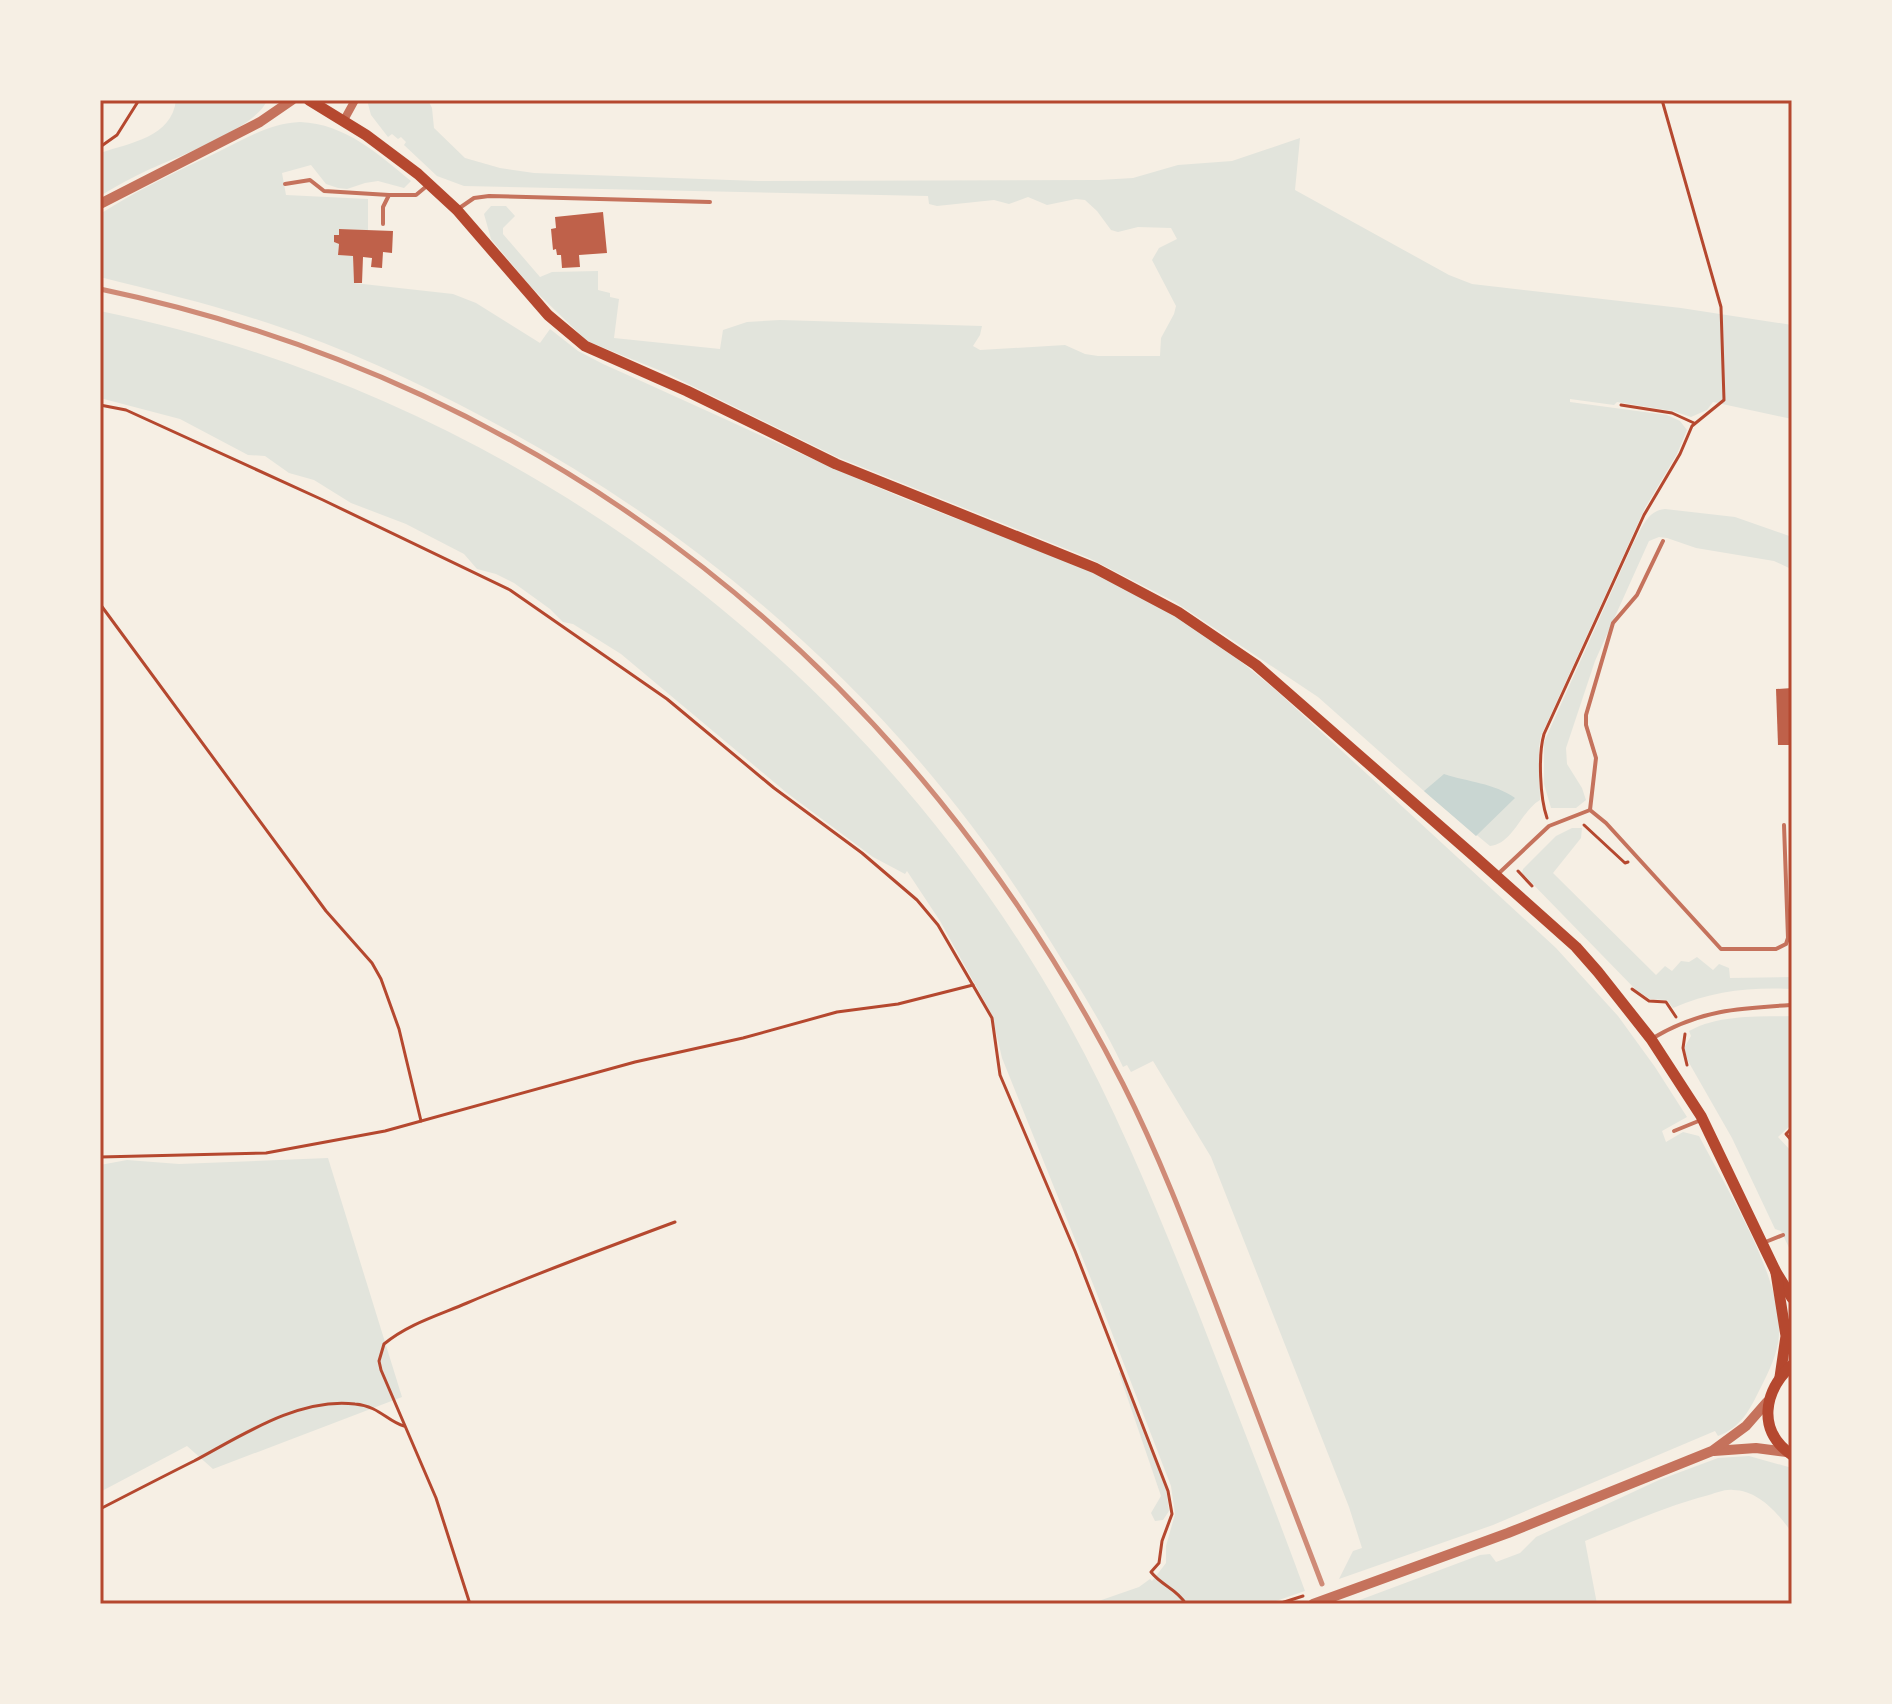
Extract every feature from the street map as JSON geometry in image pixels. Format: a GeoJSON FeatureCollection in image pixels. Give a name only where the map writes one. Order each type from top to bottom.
{"type":"FeatureCollection","features":[{"type":"Feature","properties":{"kind":"main road"},"geometry":{"type":"LineString","coordinates":[[309,100],[391,152],[429,184],[457,210],[508,271],[570,336],[589,349],[687,391],[836,464],[1095,568],[1178,612],[1256,665],[1576,947],[1651,1039],[1703,1119],[1776,1272],[1792,1298]]}},
{"type":"Feature","properties":{"kind":"main road"},"geometry":{"type":"LineString","coordinates":[[1776,1272],[1786,1336],[1780,1377]]}},
{"type":"Feature","properties":{"kind":"main road"},"geometry":{"type":"LineString","coordinates":[[1789,1453],[1774,1434],[1767,1416],[1767,1402],[1780,1377],[1792,1365]]}},
{"type":"Feature","properties":{"kind":"street"},"geometry":{"type":"LineString","coordinates":[[100,204],[260,122],[292,100]]}},
{"type":"Feature","properties":{"kind":"street"},"geometry":{"type":"LineString","coordinates":[[344,120],[355,100]]}},
{"type":"Feature","properties":{"kind":"street"},"geometry":{"type":"LineString","coordinates":[[1313,1604],[1508,1533],[1712,1451],[1750,1423],[1767,1402]]}},
{"type":"Feature","properties":{"kind":"street"},"geometry":{"type":"LineString","coordinates":[[1712,1451],[1756,1448],[1789,1453]]}},
{"type":"Feature","properties":{"kind":"lane"},"geometry":{"type":"LineString","coordinates":[[285,184],[310,180],[324,191],[415,195],[429,184]]}},
{"type":"Feature","properties":{"kind":"lane"},"geometry":{"type":"LineString","coordinates":[[383,224],[383,207],[389,195]]}},
{"type":"Feature","properties":{"kind":"lane"},"geometry":{"type":"LineString","coordinates":[[457,210],[474,198],[489,196],[710,202]]}},
{"type":"Feature","properties":{"kind":"lane"},"geometry":{"type":"LineString","coordinates":[[1590,810],[1596,758],[1586,715],[1613,623],[1637,595],[1663,541]]}},
{"type":"Feature","properties":{"kind":"lane"},"geometry":{"type":"LineString","coordinates":[[1496,875],[1551,824],[1590,810]]}},
{"type":"Feature","properties":{"kind":"lane"},"geometry":{"type":"LineString","coordinates":[[1590,810],[1636,855],[1721,949],[1776,949],[1789,945],[1784,825]]}},
{"type":"Feature","properties":{"kind":"lane"},"geometry":{"type":"LineString","coordinates":[[1651,1039],[1679,1023],[1720,1011],[1792,1005]]}},
{"type":"Feature","properties":{"kind":"lane"},"geometry":{"type":"LineString","coordinates":[[1674,1131],[1703,1119]]}},
{"type":"Feature","properties":{"kind":"lane"},"geometry":{"type":"LineString","coordinates":[[1763,1243],[1783,1235]]}},
{"type":"Feature","properties":{"kind":"path"},"geometry":{"type":"LineString","coordinates":[[100,147],[117,135],[139,100]]}},
{"type":"Feature","properties":{"kind":"path"},"geometry":{"type":"LineString","coordinates":[[1551,824],[1545,811],[1542,788],[1541,749],[1544,734],[1644,515],[1680,454],[1694,423],[1724,400],[1722,311],[1662,100]]}},
{"type":"Feature","properties":{"kind":"path"},"geometry":{"type":"LineString","coordinates":[[100,405],[126,410],[510,590],[667,699],[774,788],[895,880],[931,915],[992,1018],[1000,1075],[1075,1251],[1168,1491],[1172,1514],[1162,1541],[1159,1563],[1151,1572],[1160,1584],[1178,1591],[1186,1604]]}},
{"type":"Feature","properties":{"kind":"path"},"geometry":{"type":"LineString","coordinates":[[1621,405],[1677,414],[1694,423]]}},
{"type":"Feature","properties":{"kind":"path"},"geometry":{"type":"LineString","coordinates":[[100,604],[326,911],[372,963],[399,1029],[421,1121]]}},
{"type":"Feature","properties":{"kind":"path"},"geometry":{"type":"LineString","coordinates":[[1577,824],[1589,828],[1625,863],[1636,855]]}},
{"type":"Feature","properties":{"kind":"path"},"geometry":{"type":"LineString","coordinates":[[1521,866],[1518,872],[1540,895]]}},
{"type":"Feature","properties":{"kind":"path"},"geometry":{"type":"LineString","coordinates":[[1623,980],[1645,999],[1666,1002],[1686,1035],[1683,1053],[1689,1069]]}},
{"type":"Feature","properties":{"kind":"path"},"geometry":{"type":"LineString","coordinates":[[100,1157],[266,1153],[421,1121],[635,1062],[743,1038],[837,1012],[898,1004],[973,985]]}},
{"type":"Feature","properties":{"kind":"path"},"geometry":{"type":"LineString","coordinates":[[1792,1128],[1786,1133],[1792,1141]]}},
{"type":"Feature","properties":{"kind":"path"},"geometry":{"type":"LineString","coordinates":[[470,1604],[436,1498],[380,1366],[382,1348],[391,1339],[419,1323],[630,1237],[675,1222]]}},
{"type":"Feature","properties":{"kind":"path"},"geometry":{"type":"LineString","coordinates":[[100,1509],[247,1433],[310,1409],[359,1404],[381,1411],[404,1426]]}},
{"type":"Feature","properties":{"kind":"shaded area"},"geometry":{"type":"Polygon","coordinates":[[[176,100],[267,100],[260,110],[233,131],[100,196],[100,153],[148,137],[167,122],[176,100]]]}},
{"type":"Feature","properties":{"kind":"shaded area"},"geometry":{"type":"Polygon","coordinates":[[[367,100],[428,100],[434,128],[465,158],[534,173],[758,181],[1099,180],[1133,178],[1178,165],[1232,161],[1300,138],[1295,190],[1449,275],[1472,284],[1681,308],[1792,325],[1792,419],[1713,402],[1707,410],[1691,417],[1617,402],[1614,405],[1570,399],[1570,402],[1667,415],[1680,421],[1687,430],[1677,454],[1645,508],[1541,736],[1540,800],[1505,840],[1490,846],[1318,697],[1175,602],[1089,558],[837,457],[666,373],[587,341],[530,286],[491,239],[484,214],[491,206],[506,206],[515,216],[503,228],[503,234],[540,277],[552,272],[598,271],[598,290],[619,299],[614,338],[720,349],[723,330],[747,322],[780,320],[982,326],[973,346],[980,350],[1065,345],[1098,356],[1160,356],[1161,338],[1176,306],[1152,260],[1159,248],[1177,239],[1171,228],[1111,230],[1085,200],[1076,199],[1047,205],[1028,197],[1009,204],[994,200],[937,206],[929,204],[928,196],[464,186],[437,176],[404,145],[406,142],[401,137],[398,139],[392,134],[388,137],[371,115],[367,100]]]}},
{"type":"Feature","properties":{"kind":"shaded area"},"geometry":{"type":"Polygon","coordinates":[[[300,122],[347,134],[411,181],[404,188],[378,181],[347,189],[326,184],[311,165],[282,173],[286,195],[368,199],[368,230],[339,229],[339,235],[334,235],[334,242],[339,244],[338,255],[353,256],[354,283],[453,294],[476,303],[540,343],[550,329],[578,351],[603,364],[790,449],[903,498],[1104,577],[1167,610],[1211,639],[1279,693],[1556,948],[1618,1016],[1687,1117],[1662,1131],[1666,1142],[1683,1132],[1699,1136],[1750,1233],[1772,1286],[1778,1312],[1779,1335],[1775,1355],[1753,1403],[1739,1422],[1718,1436],[1715,1431],[1493,1525],[1339,1579],[1353,1551],[1362,1548],[1349,1507],[1211,1157],[1153,1061],[1131,1072],[1127,1065],[1123,1067],[1078,986],[995,857],[935,780],[871,708],[802,640],[728,577],[650,519],[568,465],[483,417],[431,390],[296,332],[100,277],[100,214],[158,181],[248,137],[279,125],[300,122]]]}},
{"type":"Feature","properties":{"kind":"shaded area"},"geometry":{"type":"Polygon","coordinates":[[[100,311],[250,351],[395,406],[532,477],[661,562],[781,660],[889,770],[985,892],[1087,1058],[1121,1129],[1198,1312],[1305,1591],[1267,1604],[1090,1604],[1139,1587],[1150,1579],[1152,1581],[1166,1563],[1166,1546],[1175,1514],[1171,1486],[1002,1058],[992,1015],[940,921],[907,871],[905,874],[873,857],[787,793],[621,654],[573,624],[563,622],[514,583],[477,569],[464,554],[406,524],[351,503],[314,480],[289,473],[265,456],[248,455],[180,419],[100,398],[100,311]]]}},
{"type":"Feature","properties":{"kind":"shaded area"},"geometry":{"type":"Polygon","coordinates":[[[1665,509],[1735,517],[1792,537],[1792,583],[1789,568],[1774,561],[1696,548],[1667,538],[1649,541],[1595,661],[1566,748],[1567,764],[1586,800],[1576,808],[1551,808],[1544,784],[1544,742],[1633,544],[1649,517],[1665,509]]]}},
{"type":"Feature","properties":{"kind":"shaded area"},"geometry":{"type":"Polygon","coordinates":[[[1444,774],[1490,786],[1515,798],[1476,836],[1424,791],[1444,774]]]}},
{"type":"Feature","properties":{"kind":"shaded area"},"geometry":{"type":"Polygon","coordinates":[[[1572,828],[1582,828],[1581,838],[1553,873],[1656,975],[1665,966],[1672,971],[1681,961],[1689,962],[1697,957],[1713,970],[1719,964],[1729,968],[1730,978],[1792,977],[1792,989],[1731,991],[1673,1008],[1667,1000],[1650,999],[1637,991],[1522,873],[1556,836],[1572,828]]]}},
{"type":"Feature","properties":{"kind":"shaded area"},"geometry":{"type":"Polygon","coordinates":[[[1792,1016],[1792,1124],[1778,1137],[1792,1152],[1792,1254],[1781,1231],[1775,1229],[1732,1138],[1688,1061],[1684,1048],[1691,1036],[1689,1031],[1713,1022],[1792,1016]]]}},
{"type":"Feature","properties":{"kind":"shaded area"},"geometry":{"type":"Polygon","coordinates":[[[328,1158],[402,1397],[213,1469],[187,1446],[100,1492],[100,1165],[127,1160],[179,1164],[328,1158]]]}},
{"type":"Feature","properties":{"kind":"shaded area"},"geometry":{"type":"Polygon","coordinates":[[[1121,1372],[1166,1488],[1169,1511],[1163,1520],[1155,1521],[1151,1513],[1161,1496],[1121,1372]]]}},
{"type":"Feature","properties":{"kind":"shaded area"},"geometry":{"type":"Polygon","coordinates":[[[1749,1456],[1792,1468],[1792,1533],[1774,1511],[1759,1499],[1742,1491],[1727,1490],[1661,1510],[1585,1541],[1597,1604],[1349,1604],[1480,1555],[1490,1554],[1496,1562],[1520,1553],[1536,1537],[1659,1480],[1718,1458],[1749,1456]]]}},
{"type":"Feature","properties":{"kind":"building"},"geometry":{"type":"Polygon","coordinates":[[[603,212],[607,253],[579,255],[580,267],[562,268],[561,255],[557,255],[556,249],[553,250],[551,229],[556,228],[555,217],[603,212]]]}},
{"type":"Feature","properties":{"kind":"building"},"geometry":{"type":"Polygon","coordinates":[[[339,229],[393,231],[392,253],[383,252],[382,268],[371,267],[372,258],[363,257],[362,283],[354,283],[353,256],[338,255],[339,244],[334,242],[334,235],[339,235],[339,229]]]}},
{"type":"Feature","properties":{"kind":"building"},"geometry":{"type":"Polygon","coordinates":[[[1792,688],[1792,745],[1778,745],[1776,689],[1792,688]]]}},
{"type":"Feature","properties":{"kind":"railway"},"geometry":{"type":"LineString","coordinates":[[100,289],[266,334],[422,395],[568,474],[703,568],[827,676],[939,799],[1037,935],[1123,1084],[1185,1224],[1322,1584]]}}]}
